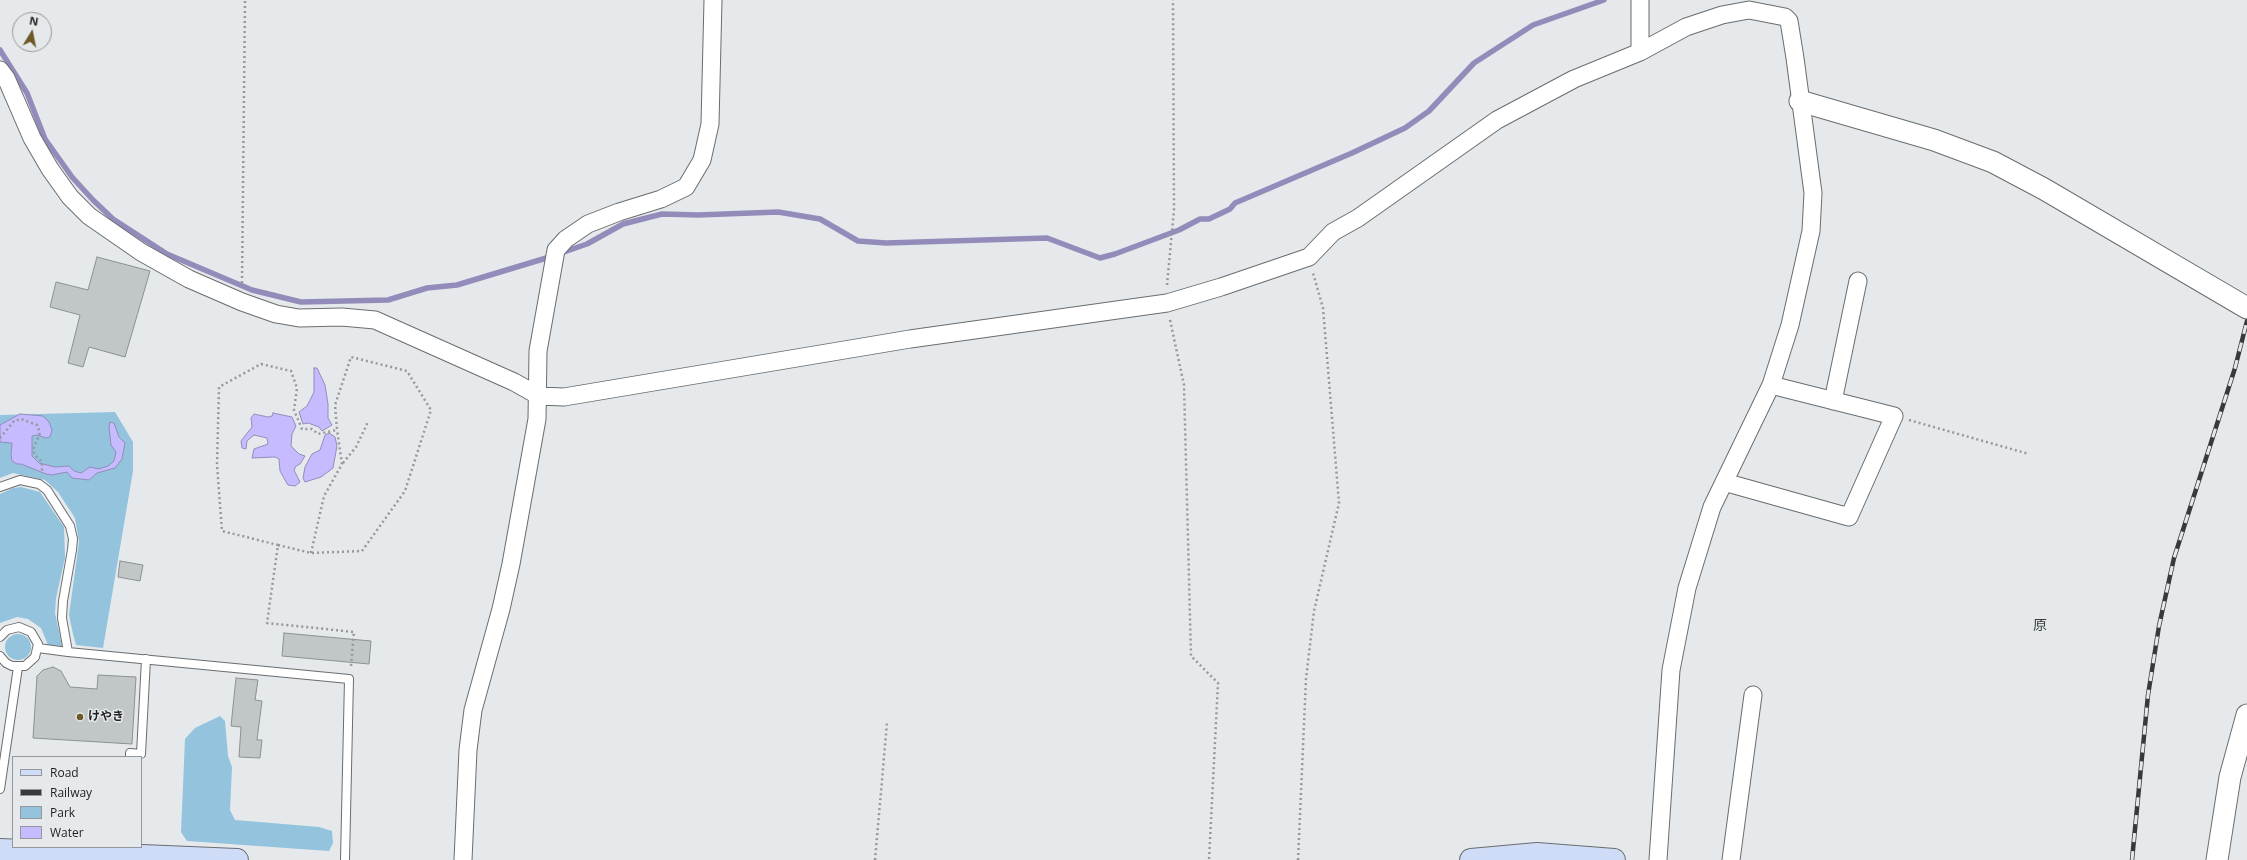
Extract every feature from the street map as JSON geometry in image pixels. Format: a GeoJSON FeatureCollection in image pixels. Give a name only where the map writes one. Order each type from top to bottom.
{"type":"FeatureCollection","features":[{"type":"Feature","properties":{"kind":"main road"},"geometry":{"type":"LineString","coordinates":[[0,850],[34,856],[126,851],[237,860]]}},
{"type":"Feature","properties":{"kind":"main road"},"geometry":{"type":"LineString","coordinates":[[1471,860],[1537,854],[1614,860]]}},
{"type":"Feature","properties":{"kind":"street"},"geometry":{"type":"LineString","coordinates":[[463,860],[468,750],[473,710],[502,609],[511,564],[537,419],[539,396],[538,351],[556,250],[566,239],[588,224],[619,212],[661,199],[686,187],[702,160],[710,124],[713,0]]}},
{"type":"Feature","properties":{"kind":"street"},"geometry":{"type":"LineString","coordinates":[[1640,0],[1640,52]]}},
{"type":"Feature","properties":{"kind":"street"},"geometry":{"type":"LineString","coordinates":[[0,70],[6,78],[32,138],[50,169],[70,197],[89,216],[141,252],[189,279],[242,302],[276,314],[299,318],[342,317],[375,320],[514,382],[539,396],[564,397],[910,339],[1167,303],[1236,283],[1309,257],[1332,232],[1358,218],[1497,120],[1574,79],[1640,52],[1686,27],[1722,15],[1749,10],[1784,17],[1789,21],[1813,193],[1811,231],[1790,325],[1771,385],[1712,507],[1687,588],[1671,670],[1658,860]]}},
{"type":"Feature","properties":{"kind":"street"},"geometry":{"type":"LineString","coordinates":[[1800,101],[1934,140],[1993,162],[2044,189],[2247,308]]}},
{"type":"Feature","properties":{"kind":"street"},"geometry":{"type":"LineString","coordinates":[[1833,401],[1858,281]]}},
{"type":"Feature","properties":{"kind":"street"},"geometry":{"type":"LineString","coordinates":[[1724,482],[1850,517],[1894,416],[1771,385]]}},
{"type":"Feature","properties":{"kind":"street"},"geometry":{"type":"LineString","coordinates":[[1731,860],[1753,695]]}},
{"type":"Feature","properties":{"kind":"street"},"geometry":{"type":"LineString","coordinates":[[2217,860],[2230,777],[2247,715]]}},
{"type":"Feature","properties":{"kind":"lane"},"geometry":{"type":"LineString","coordinates":[[0,487],[20,480],[39,484],[47,490],[56,502],[70,526],[73,539],[62,601],[62,618],[68,652]]}},
{"type":"Feature","properties":{"kind":"lane"},"geometry":{"type":"LineString","coordinates":[[0,637],[7,630],[13,627],[26,629],[36,638],[38,648],[35,657],[31,662],[18,667],[6,663],[0,656]]}},
{"type":"Feature","properties":{"kind":"lane"},"geometry":{"type":"LineString","coordinates":[[38,648],[350,679],[345,860]]}},
{"type":"Feature","properties":{"kind":"lane"},"geometry":{"type":"LineString","coordinates":[[130,756],[130,753],[142,754],[146,659]]}},
{"type":"Feature","properties":{"kind":"lane"},"geometry":{"type":"LineString","coordinates":[[0,789],[18,667]]}},
{"type":"Feature","properties":{"kind":"path"},"geometry":{"type":"LineString","coordinates":[[242,302],[244,0]]}},
{"type":"Feature","properties":{"kind":"path"},"geometry":{"type":"LineString","coordinates":[[1173,0],[1174,210],[1167,273],[1167,303],[1184,385],[1191,656],[1218,683],[1209,860]]}},
{"type":"Feature","properties":{"kind":"path"},"geometry":{"type":"LineString","coordinates":[[1298,860],[1306,679],[1314,611],[1339,503],[1323,308],[1309,257]]}},
{"type":"Feature","properties":{"kind":"path"},"geometry":{"type":"LineString","coordinates":[[337,430],[318,434],[312,429],[302,429],[294,410],[297,388],[291,371],[261,364],[219,387],[217,465],[222,531],[311,553],[362,551],[405,491],[431,410],[407,371],[351,357],[335,405],[342,464]]}},
{"type":"Feature","properties":{"kind":"path"},"geometry":{"type":"LineString","coordinates":[[1894,416],[2029,454]]}},
{"type":"Feature","properties":{"kind":"path"},"geometry":{"type":"LineString","coordinates":[[0,438],[14,421],[21,419],[37,425],[40,433],[34,447],[34,454],[42,462],[43,470],[39,484]]}},
{"type":"Feature","properties":{"kind":"path"},"geometry":{"type":"LineString","coordinates":[[311,553],[324,496],[342,464],[356,447],[368,422]]}},
{"type":"Feature","properties":{"kind":"path"},"geometry":{"type":"LineString","coordinates":[[278,546],[267,623],[354,632],[350,679]]}},
{"type":"Feature","properties":{"kind":"path"},"geometry":{"type":"LineString","coordinates":[[874,860],[887,723]]}},
{"type":"Feature","properties":{"kind":"green space"},"geometry":{"type":"Polygon","coordinates":[[[115,412],[133,442],[133,471],[103,648],[76,645],[73,634],[69,615],[79,542],[75,518],[58,492],[45,480],[13,473],[0,478],[0,415],[115,412]]]}},
{"type":"Feature","properties":{"kind":"green space"},"geometry":{"type":"Polygon","coordinates":[[[21,487],[40,492],[64,527],[65,558],[56,598],[55,613],[62,646],[48,645],[41,628],[28,619],[17,617],[0,623],[0,494],[13,488],[21,487]]]}},
{"type":"Feature","properties":{"kind":"green space"},"geometry":{"type":"Polygon","coordinates":[[[18,634],[27,638],[31,647],[27,656],[18,660],[9,656],[5,647],[9,638],[18,634]]]}},
{"type":"Feature","properties":{"kind":"green space"},"geometry":{"type":"Polygon","coordinates":[[[220,716],[225,721],[228,756],[232,767],[230,810],[235,820],[319,827],[332,831],[333,843],[329,851],[187,841],[181,832],[185,739],[195,728],[220,716]]]}},
{"type":"Feature","properties":{"kind":"water"},"geometry":{"type":"Polygon","coordinates":[[[314,368],[317,368],[325,385],[328,404],[328,418],[332,425],[322,431],[319,427],[308,423],[303,424],[299,412],[307,406],[314,392],[314,368]]]}},
{"type":"Feature","properties":{"kind":"water"},"geometry":{"type":"Polygon","coordinates":[[[273,413],[292,417],[296,426],[292,434],[291,446],[299,454],[305,456],[294,470],[300,482],[295,486],[288,485],[285,480],[280,471],[279,459],[275,457],[252,458],[254,449],[268,444],[267,438],[254,435],[247,441],[246,449],[242,448],[241,441],[252,427],[251,418],[254,414],[268,417],[272,416],[273,413]]]}},
{"type":"Feature","properties":{"kind":"water"},"geometry":{"type":"Polygon","coordinates":[[[20,414],[43,416],[49,422],[52,430],[50,437],[46,438],[37,435],[32,436],[32,456],[39,463],[55,467],[69,466],[74,471],[81,473],[90,467],[99,469],[108,466],[114,461],[116,452],[111,445],[109,427],[110,422],[114,423],[119,437],[125,443],[122,459],[115,468],[97,473],[89,480],[72,478],[67,472],[52,475],[46,474],[21,464],[17,464],[12,461],[12,443],[0,442],[0,425],[20,414]]]}},
{"type":"Feature","properties":{"kind":"water"},"geometry":{"type":"Polygon","coordinates":[[[329,433],[335,437],[337,446],[333,468],[321,477],[305,482],[303,478],[305,467],[312,454],[320,450],[325,435],[329,433]]]}},
{"type":"Feature","properties":{"kind":"building"},"geometry":{"type":"Polygon","coordinates":[[[97,257],[150,271],[125,357],[89,347],[83,367],[68,363],[80,315],[50,307],[56,282],[88,290],[97,257]]]}},
{"type":"Feature","properties":{"kind":"building"},"geometry":{"type":"Polygon","coordinates":[[[120,561],[143,565],[140,581],[118,577],[120,561]]]}},
{"type":"Feature","properties":{"kind":"building"},"geometry":{"type":"Polygon","coordinates":[[[284,633],[371,641],[369,664],[282,656],[284,633]]]}},
{"type":"Feature","properties":{"kind":"building"},"geometry":{"type":"Polygon","coordinates":[[[53,667],[61,671],[70,687],[97,689],[98,675],[136,677],[132,744],[33,738],[37,676],[43,670],[53,667]]]}},
{"type":"Feature","properties":{"kind":"building"},"geometry":{"type":"Polygon","coordinates":[[[236,678],[258,680],[255,700],[262,701],[257,740],[262,740],[260,758],[239,757],[241,727],[231,726],[236,678]]]}},
{"type":"Feature","properties":{"kind":"waterway"},"geometry":{"type":"LineString","coordinates":[[561,253],[587,244],[623,224],[662,214],[698,215],[778,212],[820,219],[858,241],[886,243],[1047,238],[1100,258],[1115,254],[1179,230],[1200,219],[1209,219],[1230,209],[1235,203],[1352,153],[1405,128],[1429,111],[1474,63],[1533,25],[1604,0]]}},
{"type":"Feature","properties":{"kind":"waterway"},"geometry":{"type":"LineString","coordinates":[[0,50],[27,93],[45,139],[72,177],[93,200],[113,219],[167,254],[252,290],[301,302],[388,300],[427,288],[457,285],[553,256]]}},
{"type":"Feature","properties":{"kind":"railway"},"geometry":{"type":"LineString","coordinates":[[2132,860],[2148,695],[2159,626],[2174,558],[2235,368],[2247,321]]}},
{"type":"Feature","properties":{"kind":"place","name":"けやき"},"geometry":{"type":"Point","coordinates":[80,717]}},
{"type":"Feature","properties":{"kind":"district","name":"原"},"geometry":{"type":"Point","coordinates":[2040,626]}}]}
